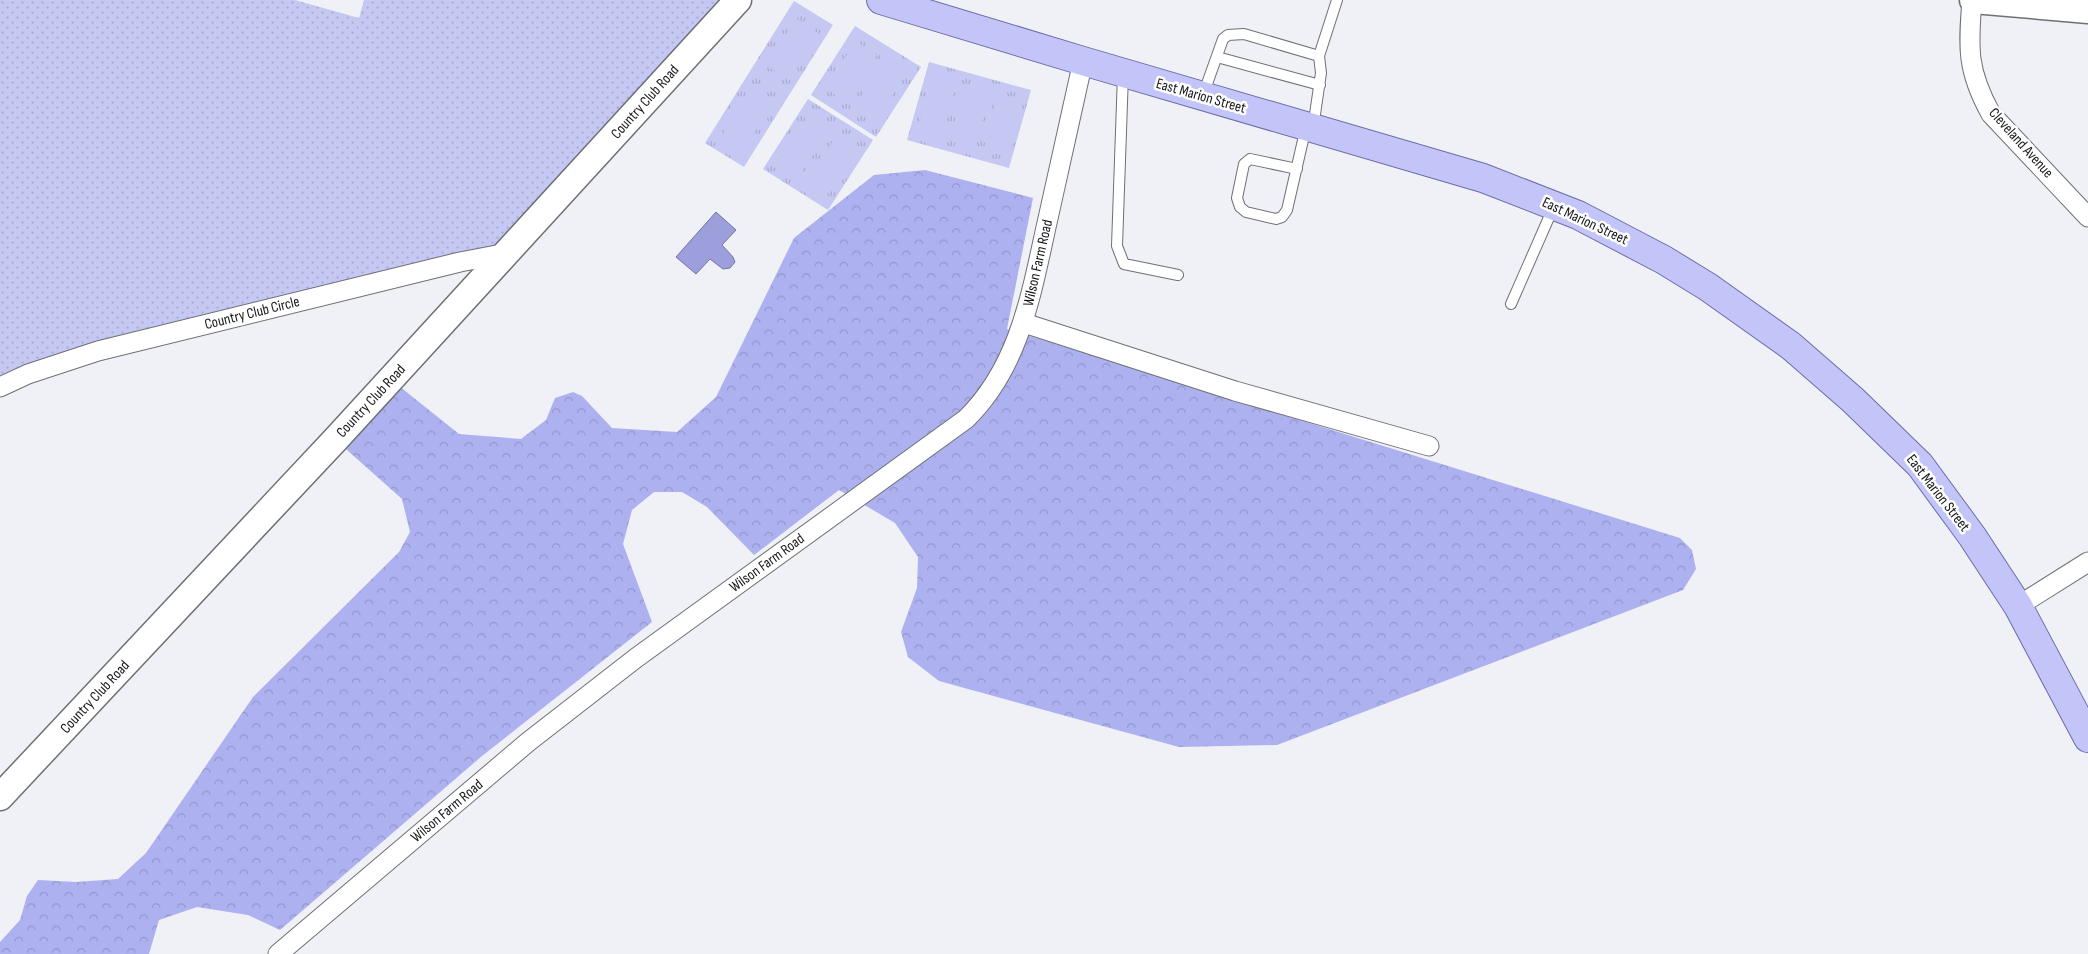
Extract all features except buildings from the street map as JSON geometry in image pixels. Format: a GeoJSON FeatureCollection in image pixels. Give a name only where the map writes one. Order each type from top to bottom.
{"type":"FeatureCollection","features":[{"type":"Feature","properties":{"kind":"main road","name":"East Marion Street"},"geometry":{"type":"LineString","coordinates":[[881,0],[1483,178],[1578,215],[1664,260],[1716,292],[1791,346],[1853,400],[1920,465],[1972,536],[2018,606],[2088,738]]}},
{"type":"Feature","properties":{"kind":"street","name":"Country Club Road"},"geometry":{"type":"LineString","coordinates":[[0,797],[507,253],[738,0]]}},
{"type":"Feature","properties":{"kind":"street"},"geometry":{"type":"LineString","coordinates":[[1972,0],[2088,10]]}},
{"type":"Feature","properties":{"kind":"street","name":"Cleveland Avenue"},"geometry":{"type":"LineString","coordinates":[[1972,0],[1969,38],[1970,61],[1980,94],[1992,114],[2088,217]]}},
{"type":"Feature","properties":{"kind":"street","name":"Wilson Farm Road"},"geometry":{"type":"LineString","coordinates":[[278,954],[528,742],[628,664],[966,419],[982,404],[1001,376],[1024,323],[1083,61]]}},
{"type":"Feature","properties":{"kind":"street","name":"Country Club Circle"},"geometry":{"type":"LineString","coordinates":[[0,387],[28,374],[98,351],[450,264],[507,253]]}},
{"type":"Feature","properties":{"kind":"street"},"geometry":{"type":"LineString","coordinates":[[1024,323],[1235,391],[1429,446]]}},
{"type":"Feature","properties":{"kind":"street"},"geometry":{"type":"LineString","coordinates":[[2018,606],[2088,562]]}},
{"type":"Feature","properties":{"kind":"lane"},"geometry":{"type":"LineString","coordinates":[[1297,169],[1250,158],[1244,164],[1237,198],[1240,207],[1246,212],[1276,219],[1282,217],[1287,210],[1320,86],[1319,56],[1337,0]]}},
{"type":"Feature","properties":{"kind":"lane"},"geometry":{"type":"LineString","coordinates":[[1203,96],[1223,39],[1228,34],[1244,34],[1319,56]]}},
{"type":"Feature","properties":{"kind":"lane"},"geometry":{"type":"LineString","coordinates":[[1217,57],[1320,86]]}},
{"type":"Feature","properties":{"kind":"lane"},"geometry":{"type":"LineString","coordinates":[[1123,73],[1117,246],[1124,264],[1178,275]]}},
{"type":"Feature","properties":{"kind":"lane"},"geometry":{"type":"LineString","coordinates":[[1511,304],[1555,205]]}},
{"type":"Feature","properties":{"kind":"green space"},"geometry":{"type":"Polygon","coordinates":[[[0,0],[295,0],[359,18],[364,0],[738,0],[507,253],[460,262],[0,387],[0,0]]]}},
{"type":"Feature","properties":{"kind":"green space"},"geometry":{"type":"Polygon","coordinates":[[[794,1],[833,25],[744,167],[705,143],[794,1]]]}},
{"type":"Feature","properties":{"kind":"green space"},"geometry":{"type":"Polygon","coordinates":[[[797,19],[818,33],[788,80],[766,65],[797,19]]]}},
{"type":"Feature","properties":{"kind":"green space"},"geometry":{"type":"Polygon","coordinates":[[[855,26],[921,67],[876,137],[811,95],[855,26]]]}},
{"type":"Feature","properties":{"kind":"green space"},"geometry":{"type":"Polygon","coordinates":[[[856,41],[877,55],[847,102],[825,88],[856,41]]]}},
{"type":"Feature","properties":{"kind":"green space"},"geometry":{"type":"Polygon","coordinates":[[[884,60],[906,74],[875,121],[854,107],[884,60]]]}},
{"type":"Feature","properties":{"kind":"green space"},"geometry":{"type":"Polygon","coordinates":[[[929,62],[1031,90],[1009,168],[907,140],[929,62]]]}},
{"type":"Feature","properties":{"kind":"green space"},"geometry":{"type":"Polygon","coordinates":[[[931,77],[956,84],[942,138],[917,131],[931,77]]]}},
{"type":"Feature","properties":{"kind":"green space"},"geometry":{"type":"Polygon","coordinates":[[[964,85],[989,92],[975,146],[950,140],[964,85]]]}},
{"type":"Feature","properties":{"kind":"green space"},"geometry":{"type":"Polygon","coordinates":[[[751,91],[773,104],[742,151],[721,137],[751,91]]]}},
{"type":"Feature","properties":{"kind":"green space"},"geometry":{"type":"Polygon","coordinates":[[[998,94],[1023,101],[1009,155],[984,148],[998,94]]]}},
{"type":"Feature","properties":{"kind":"green space"},"geometry":{"type":"Polygon","coordinates":[[[808,99],[873,140],[828,210],[763,169],[808,99]]]}},
{"type":"Feature","properties":{"kind":"green space"},"geometry":{"type":"Polygon","coordinates":[[[809,114],[830,128],[800,175],[779,161],[809,114]]]}},
{"type":"Feature","properties":{"kind":"green space"},"geometry":{"type":"Polygon","coordinates":[[[838,133],[860,147],[829,194],[808,180],[838,133]]]}},
{"type":"Feature","properties":{"kind":"green space"},"geometry":{"type":"Polygon","coordinates":[[[925,170],[1033,198],[1007,329],[1680,538],[1692,550],[1696,569],[1683,590],[1277,745],[1179,747],[939,681],[908,657],[901,632],[917,588],[918,557],[895,523],[839,490],[754,555],[707,507],[682,492],[654,492],[632,510],[623,544],[652,622],[482,756],[280,930],[248,915],[197,907],[159,920],[149,954],[0,954],[0,942],[20,920],[27,896],[38,880],[76,882],[118,879],[146,853],[253,697],[399,552],[410,532],[402,499],[338,442],[394,382],[459,434],[521,439],[546,420],[555,398],[573,392],[582,396],[612,428],[677,432],[716,397],[794,238],[874,175],[925,170]]]}},
{"type":"Feature","properties":{"kind":"shaded area"},"geometry":{"type":"Polygon","coordinates":[[[716,212],[736,230],[722,245],[735,262],[730,268],[723,269],[710,259],[696,274],[676,257],[716,212]]]}}]}
